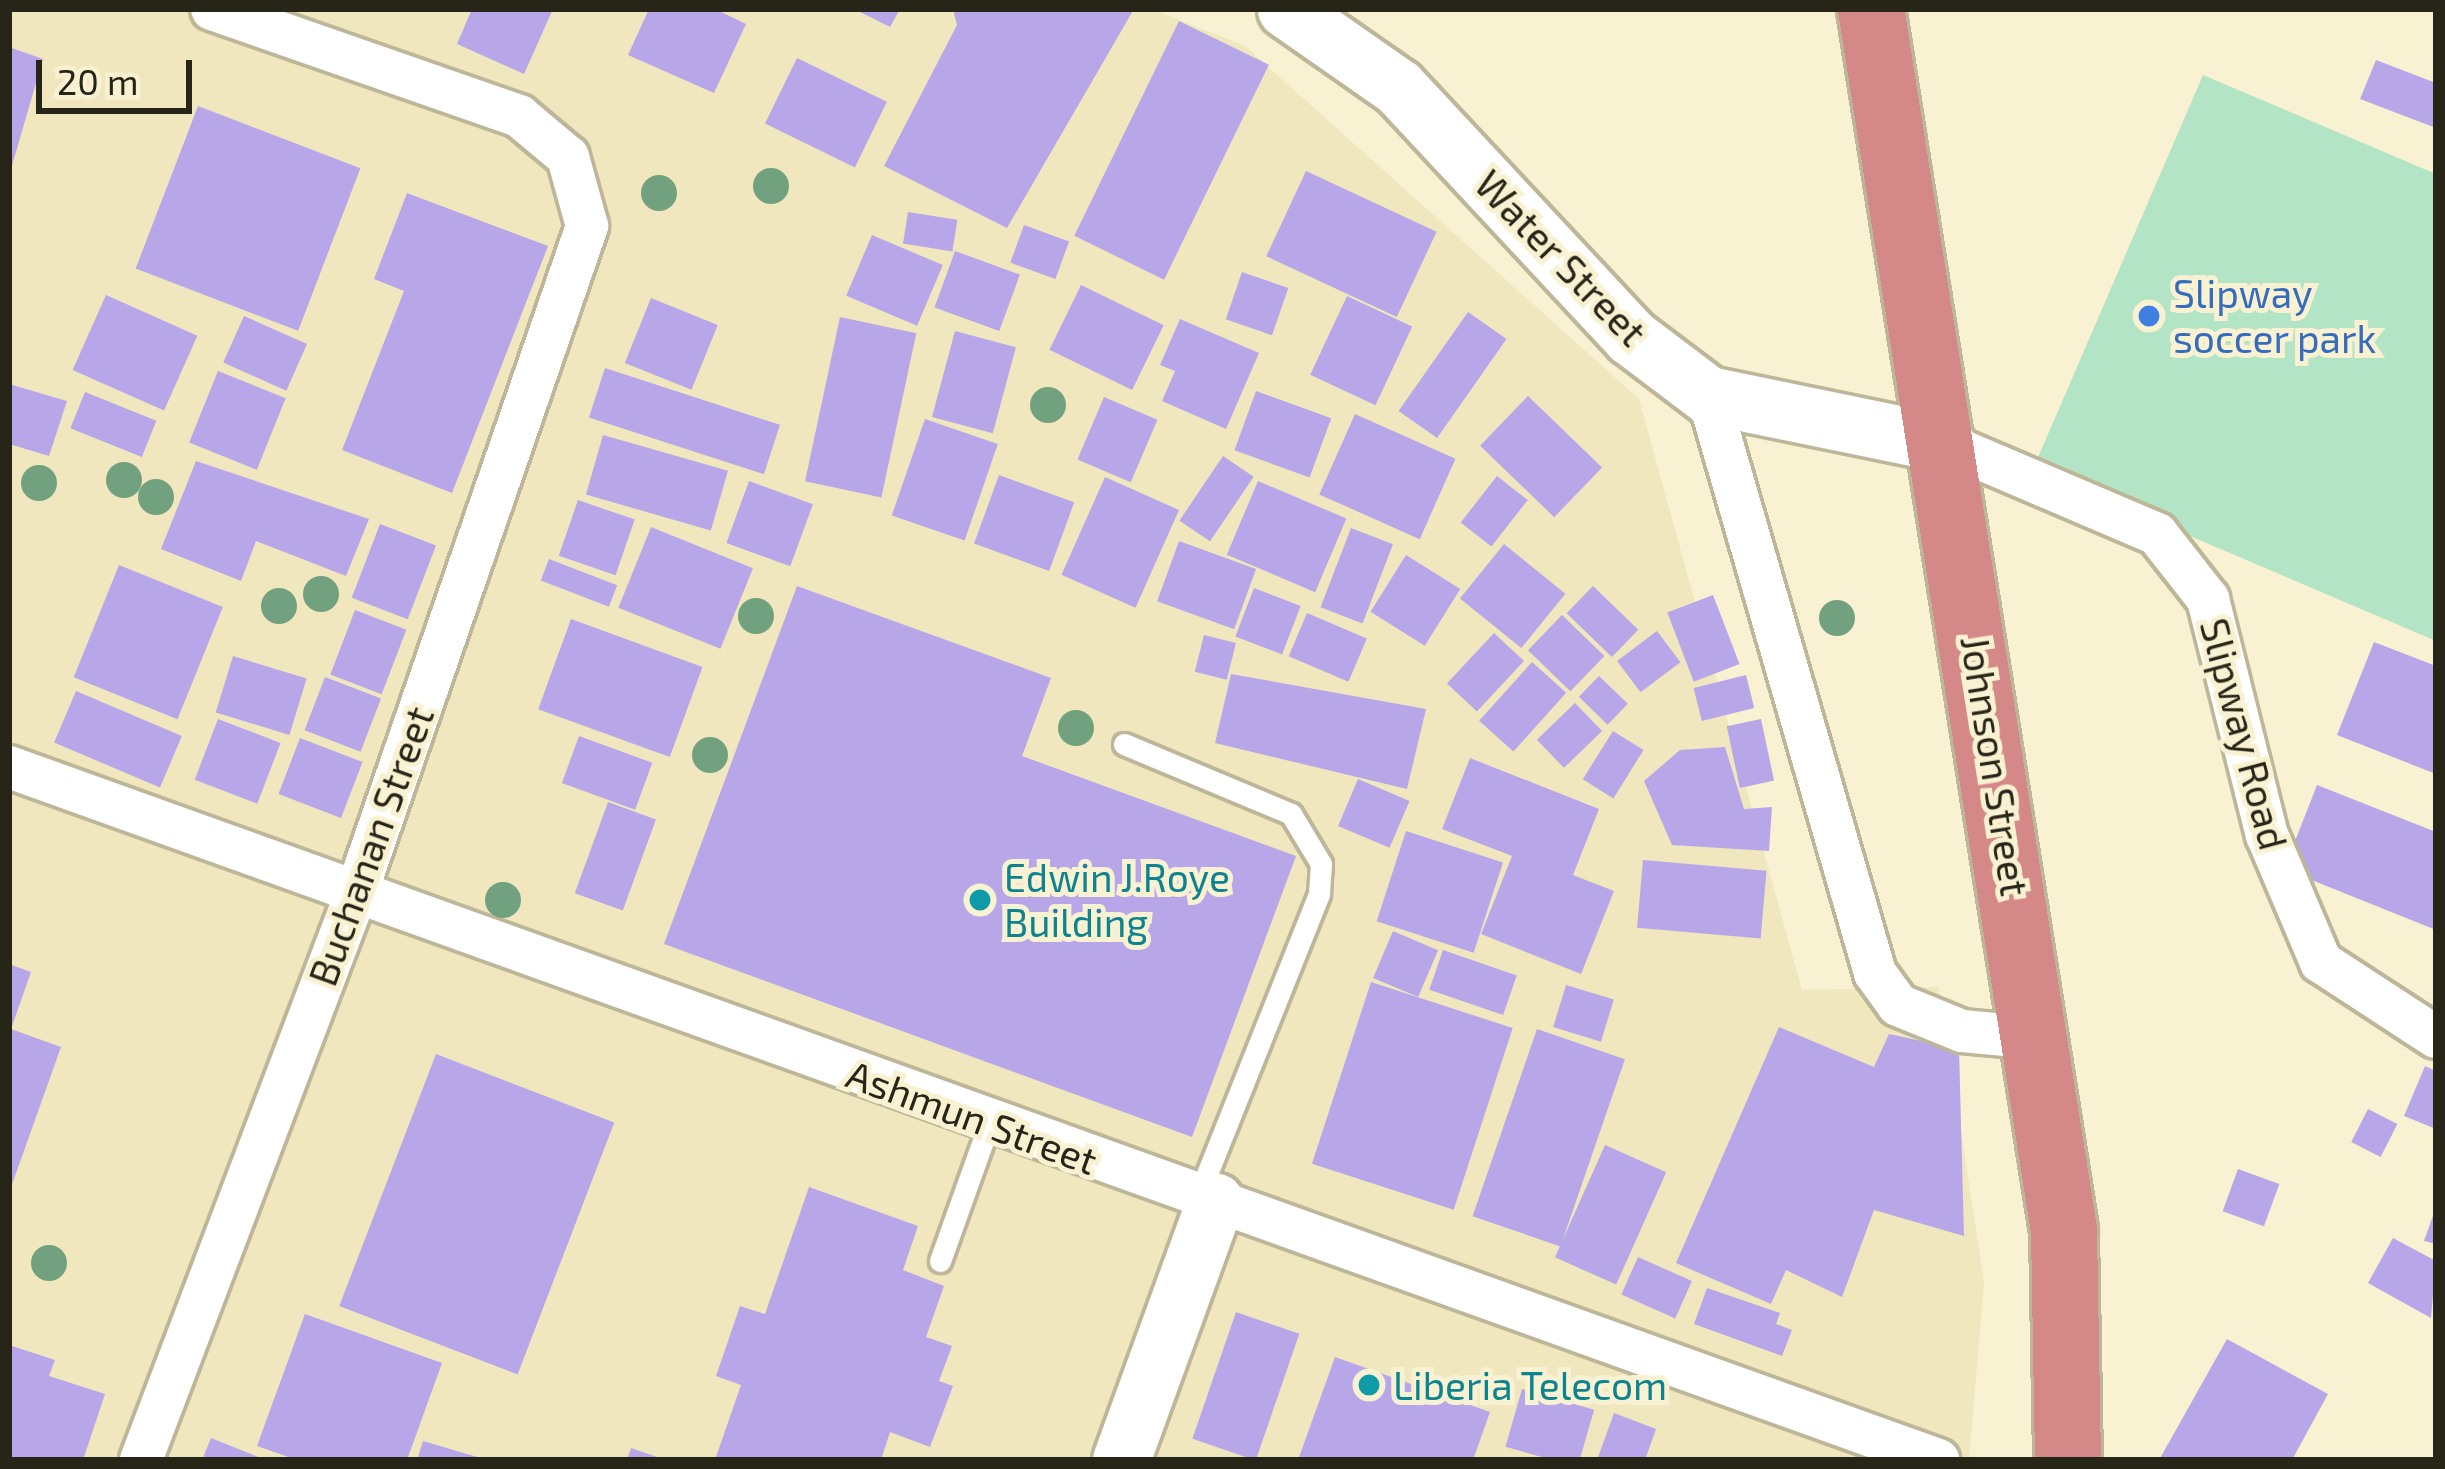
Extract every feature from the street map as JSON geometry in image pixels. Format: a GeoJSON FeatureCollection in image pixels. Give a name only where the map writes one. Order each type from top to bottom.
{"type":"FeatureCollection","features":[{"type":"Feature","properties":{"kind":"highway","name":"Johnson Street"},"geometry":{"type":"LineString","coordinates":[[1871,9],[1946,443],[2065,1231],[2068,1460]]}},
{"type":"Feature","properties":{"kind":"street","name":"Buchanan Street"},"geometry":{"type":"LineString","coordinates":[[141,1460],[356,894],[587,226],[568,157],[519,116],[212,9]]}},
{"type":"Feature","properties":{"kind":"street","name":"Water Street"},"geometry":{"type":"LineString","coordinates":[[1286,9],[1398,87],[1631,338],[1708,395],[1946,443]]}},
{"type":"Feature","properties":{"kind":"street"},"geometry":{"type":"LineString","coordinates":[[1708,395],[1875,973],[1898,1005],[1941,1022],[2036,1038]]}},
{"type":"Feature","properties":{"kind":"street","name":"Slipway Road"},"geometry":{"type":"LineString","coordinates":[[1946,443],[2157,534],[2208,599],[2267,835],[2321,962],[2436,1037]]}},
{"type":"Feature","properties":{"kind":"street","name":"Ashmun Street"},"geometry":{"type":"LineString","coordinates":[[9,767],[989,1124],[1938,1460]]}},
{"type":"Feature","properties":{"kind":"street"},"geometry":{"type":"LineString","coordinates":[[1121,1460],[1207,1200]]}},
{"type":"Feature","properties":{"kind":"lane"},"geometry":{"type":"LineString","coordinates":[[1124,744],[1291,814],[1321,864],[1207,1200]]}},
{"type":"Feature","properties":{"kind":"lane"},"geometry":{"type":"LineString","coordinates":[[940,1261],[989,1124]]}},
{"type":"Feature","properties":{"kind":"shaded area"},"geometry":{"type":"Polygon","coordinates":[[[9,9],[1152,9],[1245,46],[1639,399],[1802,990],[1939,987],[1984,1282],[1969,1460],[9,1460],[9,9]]]}},
{"type":"Feature","properties":{"kind":"green space"},"geometry":{"type":"Polygon","coordinates":[[[2203,75],[2436,174],[2436,641],[2033,469],[2203,75]]]}},
{"type":"Feature","properties":{"kind":"building"},"geometry":{"type":"Polygon","coordinates":[[[472,9],[553,9],[524,74],[457,44],[472,9]]]}},
{"type":"Feature","properties":{"kind":"building"},"geometry":{"type":"Polygon","coordinates":[[[649,9],[715,9],[746,24],[714,93],[628,55],[649,9]]]}},
{"type":"Feature","properties":{"kind":"building"},"geometry":{"type":"Polygon","coordinates":[[[854,9],[900,9],[890,27],[854,9]]]}},
{"type":"Feature","properties":{"kind":"building"},"geometry":{"type":"Polygon","coordinates":[[[953,9],[1134,9],[1007,228],[884,166],[957,25],[953,9]]]}},
{"type":"Feature","properties":{"kind":"building"},"geometry":{"type":"Polygon","coordinates":[[[1179,21],[1269,65],[1164,280],[1074,236],[1179,21]]]}},
{"type":"Feature","properties":{"kind":"building"},"geometry":{"type":"Polygon","coordinates":[[[9,47],[43,59],[9,176],[9,47]]]}},
{"type":"Feature","properties":{"kind":"building"},"geometry":{"type":"Polygon","coordinates":[[[797,58],[887,102],[855,167],[765,124],[797,58]]]}},
{"type":"Feature","properties":{"kind":"building"},"geometry":{"type":"Polygon","coordinates":[[[2376,60],[2436,83],[2436,128],[2360,99],[2376,60]]]}},
{"type":"Feature","properties":{"kind":"building"},"geometry":{"type":"Polygon","coordinates":[[[198,106],[360,168],[298,331],[136,268],[198,106]]]}},
{"type":"Feature","properties":{"kind":"building"},"geometry":{"type":"Polygon","coordinates":[[[1306,171],[1437,232],[1397,317],[1266,256],[1306,171]]]}},
{"type":"Feature","properties":{"kind":"building"},"geometry":{"type":"Polygon","coordinates":[[[407,193],[548,246],[452,493],[342,450],[404,291],[374,279],[407,193]]]}},
{"type":"Feature","properties":{"kind":"building"},"geometry":{"type":"Polygon","coordinates":[[[908,212],[957,220],[952,251],[903,244],[908,212]]]}},
{"type":"Feature","properties":{"kind":"building"},"geometry":{"type":"Polygon","coordinates":[[[1024,225],[1069,241],[1055,279],[1010,263],[1024,225]]]}},
{"type":"Feature","properties":{"kind":"building"},"geometry":{"type":"Polygon","coordinates":[[[872,235],[943,265],[917,326],[846,296],[872,235]]]}},
{"type":"Feature","properties":{"kind":"building"},"geometry":{"type":"Polygon","coordinates":[[[955,251],[1020,275],[999,331],[934,307],[955,251]]]}},
{"type":"Feature","properties":{"kind":"building"},"geometry":{"type":"Polygon","coordinates":[[[1242,272],[1288,288],[1272,335],[1226,319],[1242,272]]]}},
{"type":"Feature","properties":{"kind":"building"},"geometry":{"type":"Polygon","coordinates":[[[1081,285],[1164,325],[1132,390],[1049,350],[1081,285]]]}},
{"type":"Feature","properties":{"kind":"building"},"geometry":{"type":"Polygon","coordinates":[[[106,295],[197,336],[164,411],[73,370],[106,295]]]}},
{"type":"Feature","properties":{"kind":"building"},"geometry":{"type":"Polygon","coordinates":[[[1347,296],[1412,326],[1375,405],[1310,375],[1347,296]]]}},
{"type":"Feature","properties":{"kind":"building"},"geometry":{"type":"Polygon","coordinates":[[[651,298],[718,325],[692,390],[625,363],[651,298]]]}},
{"type":"Feature","properties":{"kind":"building"},"geometry":{"type":"Polygon","coordinates":[[[1468,312],[1507,339],[1437,438],[1399,411],[1468,312]]]}},
{"type":"Feature","properties":{"kind":"building"},"geometry":{"type":"Polygon","coordinates":[[[244,316],[307,344],[286,391],[223,363],[244,316]]]}},
{"type":"Feature","properties":{"kind":"building"},"geometry":{"type":"Polygon","coordinates":[[[840,317],[916,333],[881,498],[805,481],[840,317]]]}},
{"type":"Feature","properties":{"kind":"building"},"geometry":{"type":"Polygon","coordinates":[[[1180,319],[1259,353],[1226,429],[1162,401],[1175,371],[1160,365],[1180,319]]]}},
{"type":"Feature","properties":{"kind":"building"},"geometry":{"type":"Polygon","coordinates":[[[955,331],[1016,347],[993,433],[932,417],[955,331]]]}},
{"type":"Feature","properties":{"kind":"building"},"geometry":{"type":"Polygon","coordinates":[[[605,368],[780,425],[764,474],[589,417],[605,368]]]}},
{"type":"Feature","properties":{"kind":"building"},"geometry":{"type":"Polygon","coordinates":[[[218,371],[286,398],[257,470],[189,442],[218,371]]]}},
{"type":"Feature","properties":{"kind":"building"},"geometry":{"type":"Polygon","coordinates":[[[9,384],[67,401],[49,456],[9,444],[9,384]]]}},
{"type":"Feature","properties":{"kind":"building"},"geometry":{"type":"Polygon","coordinates":[[[1256,391],[1331,418],[1310,478],[1234,450],[1256,391]]]}},
{"type":"Feature","properties":{"kind":"building"},"geometry":{"type":"Polygon","coordinates":[[[85,392],[156,421],[142,457],[70,428],[85,392]]]}},
{"type":"Feature","properties":{"kind":"building"},"geometry":{"type":"Polygon","coordinates":[[[1528,396],[1602,468],[1554,517],[1480,446],[1528,396]]]}},
{"type":"Feature","properties":{"kind":"building"},"geometry":{"type":"Polygon","coordinates":[[[1104,397],[1157,420],[1131,482],[1077,460],[1104,397]]]}},
{"type":"Feature","properties":{"kind":"building"},"geometry":{"type":"Polygon","coordinates":[[[1355,414],[1455,459],[1420,539],[1319,494],[1355,414]]]}},
{"type":"Feature","properties":{"kind":"building"},"geometry":{"type":"Polygon","coordinates":[[[925,419],[998,444],[965,541],[892,515],[925,419]]]}},
{"type":"Feature","properties":{"kind":"building"},"geometry":{"type":"Polygon","coordinates":[[[603,435],[728,471],[711,530],[586,495],[603,435]]]}},
{"type":"Feature","properties":{"kind":"building"},"geometry":{"type":"Polygon","coordinates":[[[1223,456],[1254,477],[1210,541],[1179,521],[1223,456]]]}},
{"type":"Feature","properties":{"kind":"building"},"geometry":{"type":"Polygon","coordinates":[[[196,461],[369,519],[346,576],[256,541],[241,581],[161,549],[196,461]]]}},
{"type":"Feature","properties":{"kind":"building"},"geometry":{"type":"Polygon","coordinates":[[[999,475],[1074,502],[1049,571],[974,544],[999,475]]]}},
{"type":"Feature","properties":{"kind":"building"},"geometry":{"type":"Polygon","coordinates":[[[1497,476],[1528,500],[1491,547],[1461,522],[1497,476]]]}},
{"type":"Feature","properties":{"kind":"building"},"geometry":{"type":"Polygon","coordinates":[[[1105,477],[1179,510],[1135,608],[1061,575],[1105,477]]]}},
{"type":"Feature","properties":{"kind":"building"},"geometry":{"type":"Polygon","coordinates":[[[749,481],[813,504],[790,566],[726,543],[749,481]]]}},
{"type":"Feature","properties":{"kind":"building"},"geometry":{"type":"Polygon","coordinates":[[[1258,481],[1346,519],[1315,592],[1227,555],[1258,481]]]}},
{"type":"Feature","properties":{"kind":"building"},"geometry":{"type":"Polygon","coordinates":[[[578,500],[635,520],[616,575],[559,556],[578,500]]]}},
{"type":"Feature","properties":{"kind":"building"},"geometry":{"type":"Polygon","coordinates":[[[380,524],[436,546],[408,619],[352,598],[380,524]]]}},
{"type":"Feature","properties":{"kind":"building"},"geometry":{"type":"Polygon","coordinates":[[[651,527],[753,568],[720,649],[618,608],[651,527]]]}},
{"type":"Feature","properties":{"kind":"building"},"geometry":{"type":"Polygon","coordinates":[[[1351,528],[1393,544],[1363,623],[1321,607],[1351,528]]]}},
{"type":"Feature","properties":{"kind":"building"},"geometry":{"type":"Polygon","coordinates":[[[1179,541],[1256,569],[1234,629],[1157,601],[1179,541]]]}},
{"type":"Feature","properties":{"kind":"building"},"geometry":{"type":"Polygon","coordinates":[[[1504,544],[1565,594],[1521,648],[1460,598],[1504,544]]]}},
{"type":"Feature","properties":{"kind":"building"},"geometry":{"type":"Polygon","coordinates":[[[1406,555],[1460,589],[1425,646],[1370,612],[1406,555]]]}},
{"type":"Feature","properties":{"kind":"building"},"geometry":{"type":"Polygon","coordinates":[[[549,559],[617,585],[609,607],[541,580],[549,559]]]}},
{"type":"Feature","properties":{"kind":"building"},"geometry":{"type":"Polygon","coordinates":[[[119,565],[223,607],[178,719],[74,677],[119,565]]]}},
{"type":"Feature","properties":{"kind":"building","name":"Edwin J.Roye Building"},"geometry":{"type":"Polygon","coordinates":[[[797,586],[1051,678],[1022,756],[1296,856],[1192,1137],[664,944],[797,586]]]}},
{"type":"Feature","properties":{"kind":"building"},"geometry":{"type":"Polygon","coordinates":[[[1593,586],[1638,630],[1612,657],[1567,613],[1593,586]]]}},
{"type":"Feature","properties":{"kind":"building"},"geometry":{"type":"Polygon","coordinates":[[[1254,588],[1301,606],[1282,654],[1235,637],[1254,588]]]}},
{"type":"Feature","properties":{"kind":"building"},"geometry":{"type":"Polygon","coordinates":[[[1713,595],[1740,664],[1694,682],[1667,613],[1713,595]]]}},
{"type":"Feature","properties":{"kind":"building"},"geometry":{"type":"Polygon","coordinates":[[[355,610],[406,630],[382,694],[330,674],[355,610]]]}},
{"type":"Feature","properties":{"kind":"building"},"geometry":{"type":"Polygon","coordinates":[[[1307,613],[1367,638],[1348,682],[1289,656],[1307,613]]]}},
{"type":"Feature","properties":{"kind":"building"},"geometry":{"type":"Polygon","coordinates":[[[1562,615],[1604,656],[1570,691],[1528,650],[1562,615]]]}},
{"type":"Feature","properties":{"kind":"building"},"geometry":{"type":"Polygon","coordinates":[[[571,619],[703,667],[670,757],[538,709],[571,619]]]}},
{"type":"Feature","properties":{"kind":"building"},"geometry":{"type":"Polygon","coordinates":[[[1657,631],[1680,662],[1641,692],[1617,661],[1657,631]]]}},
{"type":"Feature","properties":{"kind":"building"},"geometry":{"type":"Polygon","coordinates":[[[1494,633],[1524,661],[1477,711],[1447,683],[1494,633]]]}},
{"type":"Feature","properties":{"kind":"building"},"geometry":{"type":"Polygon","coordinates":[[[1204,635],[1236,643],[1227,680],[1195,672],[1204,635]]]}},
{"type":"Feature","properties":{"kind":"building"},"geometry":{"type":"Polygon","coordinates":[[[2374,642],[2436,666],[2436,774],[2337,735],[2374,642]]]}},
{"type":"Feature","properties":{"kind":"building"},"geometry":{"type":"Polygon","coordinates":[[[233,656],[307,679],[289,735],[216,712],[233,656]]]}},
{"type":"Feature","properties":{"kind":"building"},"geometry":{"type":"Polygon","coordinates":[[[1532,662],[1566,693],[1513,751],[1479,721],[1532,662]]]}},
{"type":"Feature","properties":{"kind":"building"},"geometry":{"type":"Polygon","coordinates":[[[1231,674],[1426,709],[1407,789],[1215,743],[1231,674]]]}},
{"type":"Feature","properties":{"kind":"building"},"geometry":{"type":"Polygon","coordinates":[[[1746,675],[1754,708],[1702,721],[1694,688],[1746,675]]]}},
{"type":"Feature","properties":{"kind":"building"},"geometry":{"type":"Polygon","coordinates":[[[1599,676],[1628,704],[1608,725],[1579,697],[1599,676]]]}},
{"type":"Feature","properties":{"kind":"building"},"geometry":{"type":"Polygon","coordinates":[[[325,677],[381,699],[361,752],[305,730],[325,677]]]}},
{"type":"Feature","properties":{"kind":"building"},"geometry":{"type":"Polygon","coordinates":[[[76,691],[182,736],[160,787],[54,743],[76,691]]]}},
{"type":"Feature","properties":{"kind":"building"},"geometry":{"type":"Polygon","coordinates":[[[1575,703],[1602,731],[1564,768],[1537,740],[1575,703]]]}},
{"type":"Feature","properties":{"kind":"building"},"geometry":{"type":"Polygon","coordinates":[[[218,719],[281,743],[257,804],[195,780],[218,719]]]}},
{"type":"Feature","properties":{"kind":"building"},"geometry":{"type":"Polygon","coordinates":[[[1761,719],[1774,781],[1740,788],[1727,726],[1761,719]]]}},
{"type":"Feature","properties":{"kind":"building"},"geometry":{"type":"Polygon","coordinates":[[[1613,731],[1644,750],[1613,798],[1583,779],[1613,731]]]}},
{"type":"Feature","properties":{"kind":"building"},"geometry":{"type":"Polygon","coordinates":[[[579,736],[652,763],[635,810],[562,783],[579,736]]]}},
{"type":"Feature","properties":{"kind":"building"},"geometry":{"type":"Polygon","coordinates":[[[300,738],[363,762],[341,818],[278,794],[300,738]]]}},
{"type":"Feature","properties":{"kind":"building"},"geometry":{"type":"Polygon","coordinates":[[[1725,747],[1744,809],[1772,807],[1769,851],[1672,845],[1644,781],[1680,750],[1725,747]]]}},
{"type":"Feature","properties":{"kind":"building"},"geometry":{"type":"Polygon","coordinates":[[[1470,758],[1599,809],[1573,875],[1614,891],[1581,974],[1481,934],[1512,856],[1442,829],[1470,758]]]}},
{"type":"Feature","properties":{"kind":"building"},"geometry":{"type":"Polygon","coordinates":[[[1358,779],[1410,801],[1390,848],[1338,826],[1358,779]]]}},
{"type":"Feature","properties":{"kind":"building"},"geometry":{"type":"Polygon","coordinates":[[[2317,785],[2436,832],[2436,930],[2284,869],[2317,785]]]}},
{"type":"Feature","properties":{"kind":"building"},"geometry":{"type":"Polygon","coordinates":[[[608,802],[656,819],[623,911],[575,893],[608,802]]]}},
{"type":"Feature","properties":{"kind":"building"},"geometry":{"type":"Polygon","coordinates":[[[1406,831],[1503,863],[1474,953],[1377,921],[1406,831]]]}},
{"type":"Feature","properties":{"kind":"building"},"geometry":{"type":"Polygon","coordinates":[[[1643,860],[1767,871],[1761,939],[1637,928],[1643,860]]]}},
{"type":"Feature","properties":{"kind":"building"},"geometry":{"type":"Polygon","coordinates":[[[1393,931],[1438,950],[1418,997],[1373,978],[1393,931]]]}},
{"type":"Feature","properties":{"kind":"building"},"geometry":{"type":"Polygon","coordinates":[[[1443,950],[1517,975],[1503,1015],[1429,990],[1443,950]]]}},
{"type":"Feature","properties":{"kind":"building"},"geometry":{"type":"Polygon","coordinates":[[[9,964],[31,972],[11,1029],[61,1047],[10,1190],[9,964]]]}},
{"type":"Feature","properties":{"kind":"building"},"geometry":{"type":"Polygon","coordinates":[[[1371,982],[1513,1028],[1454,1210],[1312,1164],[1371,982]]]}},
{"type":"Feature","properties":{"kind":"building"},"geometry":{"type":"Polygon","coordinates":[[[1566,985],[1614,1000],[1601,1042],[1553,1027],[1566,985]]]}},
{"type":"Feature","properties":{"kind":"building"},"geometry":{"type":"Polygon","coordinates":[[[1779,1027],[1874,1067],[1889,1034],[1959,1049],[1964,1236],[1874,1210],[1842,1297],[1786,1270],[1771,1304],[1676,1263],[1779,1027]]]}},
{"type":"Feature","properties":{"kind":"building"},"geometry":{"type":"Polygon","coordinates":[[[1537,1029],[1625,1059],[1560,1246],[1473,1216],[1537,1029]]]}},
{"type":"Feature","properties":{"kind":"building"},"geometry":{"type":"Polygon","coordinates":[[[436,1054],[614,1122],[518,1375],[339,1306],[436,1054]]]}},
{"type":"Feature","properties":{"kind":"building"},"geometry":{"type":"Polygon","coordinates":[[[2425,1066],[2436,1071],[2436,1129],[2404,1116],[2425,1066]]]}},
{"type":"Feature","properties":{"kind":"building"},"geometry":{"type":"Polygon","coordinates":[[[2368,1109],[2397,1124],[2381,1157],[2351,1142],[2368,1109]]]}},
{"type":"Feature","properties":{"kind":"building"},"geometry":{"type":"Polygon","coordinates":[[[1605,1145],[1666,1172],[1616,1285],[1555,1257],[1605,1145]]]}},
{"type":"Feature","properties":{"kind":"building"},"geometry":{"type":"Polygon","coordinates":[[[2238,1169],[2279,1184],[2264,1226],[2223,1211],[2238,1169]]]}},
{"type":"Feature","properties":{"kind":"building"},"geometry":{"type":"Polygon","coordinates":[[[809,1187],[918,1226],[903,1270],[944,1286],[926,1337],[952,1346],[939,1381],[953,1386],[930,1447],[890,1432],[881,1460],[716,1457],[741,1385],[716,1376],[740,1306],[765,1314],[809,1187]]]}},
{"type":"Feature","properties":{"kind":"building"},"geometry":{"type":"Polygon","coordinates":[[[2436,1207],[2436,1244],[2424,1241],[2436,1207]]]}},
{"type":"Feature","properties":{"kind":"building"},"geometry":{"type":"Polygon","coordinates":[[[2393,1238],[2436,1261],[2431,1318],[2368,1283],[2393,1238]]]}},
{"type":"Feature","properties":{"kind":"building"},"geometry":{"type":"Polygon","coordinates":[[[1638,1257],[1692,1281],[1675,1318],[1621,1294],[1638,1257]]]}},
{"type":"Feature","properties":{"kind":"building"},"geometry":{"type":"Polygon","coordinates":[[[1707,1288],[1780,1313],[1776,1324],[1792,1330],[1782,1356],[1694,1324],[1707,1288]]]}},
{"type":"Feature","properties":{"kind":"building"},"geometry":{"type":"Polygon","coordinates":[[[1236,1312],[1299,1334],[1256,1460],[1192,1439],[1236,1312]]]}},
{"type":"Feature","properties":{"kind":"building"},"geometry":{"type":"Polygon","coordinates":[[[305,1314],[442,1363],[407,1460],[297,1460],[257,1446],[305,1314]]]}},
{"type":"Feature","properties":{"kind":"building"},"geometry":{"type":"Polygon","coordinates":[[[2227,1339],[2328,1394],[2292,1460],[2159,1460],[2227,1339]]]}},
{"type":"Feature","properties":{"kind":"building"},"geometry":{"type":"Polygon","coordinates":[[[9,1345],[55,1360],[49,1376],[105,1394],[83,1460],[9,1460],[9,1345]]]}},
{"type":"Feature","properties":{"kind":"building","name":"Liberia Telecom"},"geometry":{"type":"Polygon","coordinates":[[[1335,1357],[1490,1412],[1473,1460],[1298,1460],[1335,1357]]]}},
{"type":"Feature","properties":{"kind":"building"},"geometry":{"type":"Polygon","coordinates":[[[1522,1389],[1594,1410],[1580,1460],[1552,1460],[1505,1447],[1522,1389]]]}},
{"type":"Feature","properties":{"kind":"building"},"geometry":{"type":"Polygon","coordinates":[[[1614,1413],[1656,1429],[1645,1460],[1597,1460],[1614,1413]]]}},
{"type":"Feature","properties":{"kind":"building"},"geometry":{"type":"Polygon","coordinates":[[[211,1438],[266,1460],[202,1460],[211,1438]]]}},
{"type":"Feature","properties":{"kind":"building"},"geometry":{"type":"Polygon","coordinates":[[[423,1441],[484,1459],[484,1460],[417,1460],[423,1441]]]}},
{"type":"Feature","properties":{"kind":"building"},"geometry":{"type":"Polygon","coordinates":[[[631,1448],[663,1459],[663,1460],[627,1460],[631,1448]]]}},
{"type":"Feature","properties":{"kind":"place","name":"Slipway soccer park"},"geometry":{"type":"Point","coordinates":[2149,316]}},
{"type":"Feature","properties":{"kind":"place","name":"Edwin J.Roye Building"},"geometry":{"type":"Point","coordinates":[980,900]}},
{"type":"Feature","properties":{"kind":"place","name":"Liberia Telecom"},"geometry":{"type":"Point","coordinates":[1369,1385]}}]}
